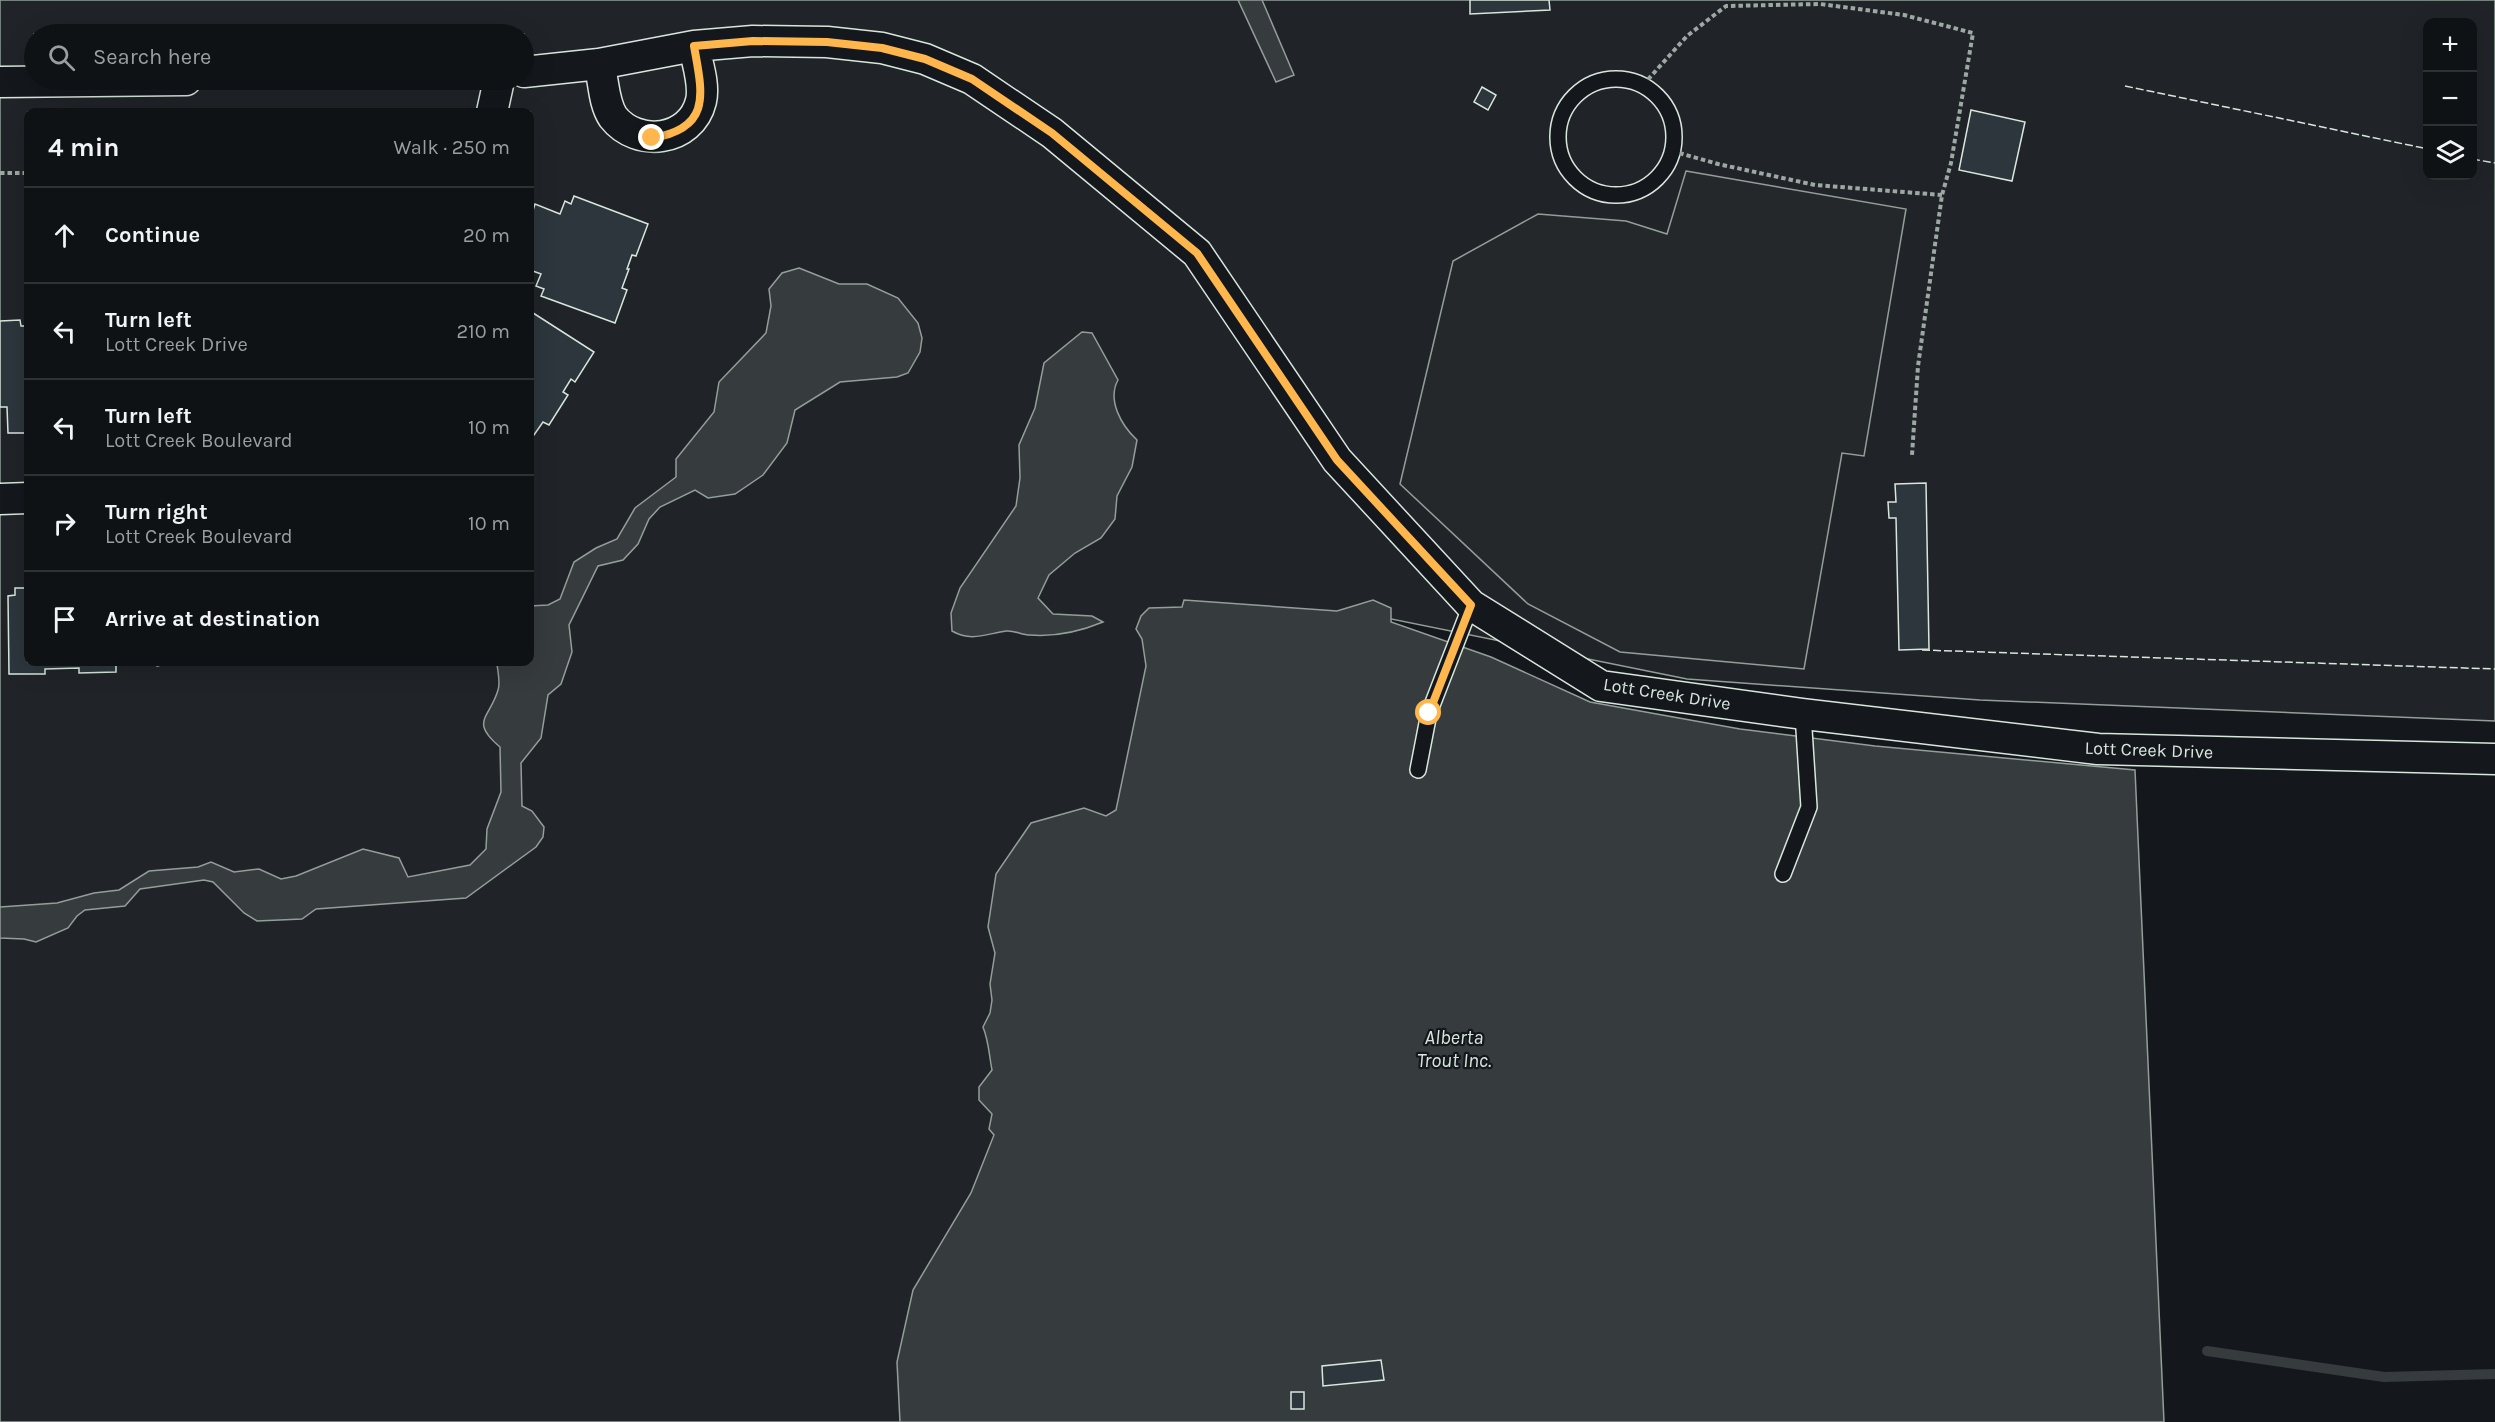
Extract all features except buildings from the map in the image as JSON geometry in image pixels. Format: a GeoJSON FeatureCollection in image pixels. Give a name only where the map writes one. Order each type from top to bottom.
{"type":"FeatureCollection","features":[{"type":"Feature","properties":{"kind":"street","name":"Lott Creek Drive"},"geometry":{"type":"LineString","coordinates":[[534,71],[599,64],[694,46],[753,41],[827,42],[882,48],[925,59],[972,79],[1052,133],[1197,253],[1337,460],[1471,605],[1601,686],[1803,714],[2098,749],[2495,759]]}},
{"type":"Feature","properties":{"kind":"street"},"geometry":{"type":"LineString","coordinates":[[599,64],[605,82],[606,99],[612,114],[622,127],[636,135],[652,138],[669,135],[683,128],[694,116],[701,101],[702,85],[694,46]]}},
{"type":"Feature","properties":{"kind":"street"},"geometry":{"type":"LineString","coordinates":[[0,82],[24,82]]}},
{"type":"Feature","properties":{"kind":"street"},"geometry":{"type":"LineString","coordinates":[[493,108],[497,90]]}},
{"type":"Feature","properties":{"kind":"street"},"geometry":{"type":"LineString","coordinates":[[0,499],[24,498]]}},
{"type":"Feature","properties":{"kind":"lane"},"geometry":{"type":"LineString","coordinates":[[1621,78],[1643,85],[1661,99],[1672,118],[1675,140],[1668,164],[1653,183],[1631,193],[1606,194],[1584,186],[1567,168],[1558,148],[1558,127],[1566,107],[1580,90],[1599,81],[1621,78]]}},
{"type":"Feature","properties":{"kind":"lane"},"geometry":{"type":"LineString","coordinates":[[1418,770],[1429,713],[1471,605]]}},
{"type":"Feature","properties":{"kind":"lane"},"geometry":{"type":"LineString","coordinates":[[1783,874],[1809,807],[1803,714]]}},
{"type":"Feature","properties":{"kind":"path"},"geometry":{"type":"LineString","coordinates":[[1643,85],[1687,36],[1726,6],[1820,4],[1904,15],[1973,33],[1951,163],[1942,195],[1918,366],[1912,455]]}},
{"type":"Feature","properties":{"kind":"path"},"geometry":{"type":"LineString","coordinates":[[1672,151],[1718,164],[1815,185],[1942,195]]}},
{"type":"Feature","properties":{"kind":"path"},"geometry":{"type":"LineString","coordinates":[[0,173],[24,173]]}},
{"type":"Feature","properties":{"kind":"shaded area"},"geometry":{"type":"Polygon","coordinates":[[[0,0],[2495,0],[2495,721],[1980,700],[1687,679],[1367,614],[956,1422],[0,1422],[0,0]]]}},
{"type":"Feature","properties":{"kind":"shaded area"},"geometry":{"type":"Polygon","coordinates":[[[1686,171],[1906,209],[1864,456],[1842,453],[1804,669],[1620,652],[1528,604],[1400,484],[1453,261],[1538,214],[1626,221],[1667,234],[1686,171]]]}},
{"type":"Feature","properties":{"kind":"water"},"geometry":{"type":"Polygon","coordinates":[[[1238,0],[1262,0],[1294,75],[1276,82],[1238,0]]]}},
{"type":"Feature","properties":{"kind":"water"},"geometry":{"type":"Polygon","coordinates":[[[799,268],[839,284],[867,284],[898,298],[918,323],[922,338],[920,352],[908,373],[897,377],[840,382],[795,410],[787,443],[763,475],[735,494],[708,498],[695,490],[660,507],[649,519],[638,544],[623,560],[598,566],[569,625],[572,652],[561,684],[548,695],[541,738],[521,763],[522,806],[532,811],[544,827],[543,837],[536,847],[466,898],[316,909],[302,919],[257,921],[244,913],[213,882],[204,880],[140,889],[125,906],[85,910],[68,928],[36,942],[0,938],[0,907],[57,903],[94,893],[119,890],[149,871],[198,867],[211,862],[234,872],[259,869],[281,879],[296,876],[363,849],[399,858],[408,877],[470,865],[486,849],[487,829],[501,792],[500,747],[485,731],[484,725],[484,719],[499,687],[497,666],[534,666],[534,606],[548,605],[560,599],[574,562],[596,548],[617,539],[635,508],[676,477],[676,459],[714,412],[719,382],[766,333],[771,306],[769,289],[782,273],[799,268]]]}},
{"type":"Feature","properties":{"kind":"water"},"geometry":{"type":"Polygon","coordinates":[[[1082,332],[1092,333],[1118,380],[1114,396],[1117,412],[1137,440],[1132,467],[1117,496],[1115,519],[1101,538],[1075,553],[1049,575],[1038,598],[1053,614],[1092,616],[1103,622],[1085,629],[1049,635],[1027,635],[1009,631],[972,637],[959,634],[952,631],[951,613],[960,588],[1016,506],[1020,478],[1019,445],[1035,408],[1044,363],[1082,332]]]}},
{"type":"Feature","properties":{"kind":"water","name":"Alberta Trout Inc."},"geometry":{"type":"Polygon","coordinates":[[[1184,600],[1337,611],[1373,600],[1391,608],[1391,622],[1491,657],[1590,702],[1740,729],[1875,746],[2135,770],[2164,1422],[900,1422],[897,1362],[913,1290],[971,1193],[994,1135],[989,1129],[992,1114],[979,1100],[979,1087],[992,1070],[983,1027],[990,1013],[992,1000],[990,984],[995,953],[988,927],[996,874],[1031,823],[1084,808],[1106,816],[1116,810],[1146,666],[1142,639],[1136,629],[1141,616],[1149,608],[1182,607],[1184,600]]]}},
{"type":"Feature","properties":{"kind":"waterway"},"geometry":{"type":"LineString","coordinates":[[2207,1351],[2384,1377],[2495,1374]]}},
{"type":"Feature","properties":{"kind":"fence"},"geometry":{"type":"LineString","coordinates":[[2125,86],[2423,148]]}},
{"type":"Feature","properties":{"kind":"fence"},"geometry":{"type":"LineString","coordinates":[[2477,160],[2495,163]]}},
{"type":"Feature","properties":{"kind":"fence"},"geometry":{"type":"LineString","coordinates":[[1922,650],[2495,669]]}},
{"type":"Feature","properties":{"kind":"route"},"geometry":{"type":"LineString","coordinates":[[652,138],[669,135],[683,128],[694,116],[701,101],[702,85],[694,46],[753,41],[827,42],[882,48],[925,59],[972,79],[1052,133],[1197,253],[1337,460],[1471,605],[1429,713]]}}]}
